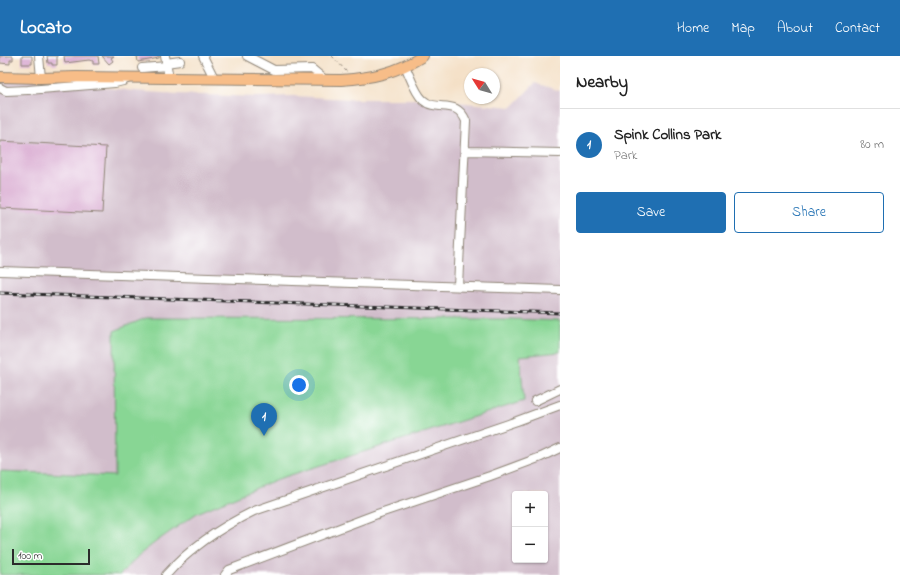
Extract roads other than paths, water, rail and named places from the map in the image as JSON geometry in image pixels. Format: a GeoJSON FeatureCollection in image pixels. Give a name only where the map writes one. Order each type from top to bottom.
{"type":"FeatureCollection","features":[{"type":"Feature","properties":{"kind":"main road"},"geometry":{"type":"LineString","coordinates":[[0,76],[41,78],[130,77],[356,79],[377,75],[405,66],[423,56]]}},
{"type":"Feature","properties":{"kind":"street"},"geometry":{"type":"LineString","coordinates":[[39,56],[41,78]]}},
{"type":"Feature","properties":{"kind":"street"},"geometry":{"type":"LineString","coordinates":[[203,56],[214,78]]}},
{"type":"Feature","properties":{"kind":"street"},"geometry":{"type":"LineString","coordinates":[[248,56],[274,70],[312,70],[324,79]]}},
{"type":"Feature","properties":{"kind":"street"},"geometry":{"type":"LineString","coordinates":[[142,68],[152,67],[166,62],[180,61]]}},
{"type":"Feature","properties":{"kind":"street"},"geometry":{"type":"LineString","coordinates":[[166,62],[169,78]]}},
{"type":"Feature","properties":{"kind":"street"},"geometry":{"type":"LineString","coordinates":[[405,66],[423,100],[431,105],[452,107],[461,112],[466,121],[458,286]]}},
{"type":"Feature","properties":{"kind":"street"},"geometry":{"type":"LineString","coordinates":[[152,67],[153,78]]}},
{"type":"Feature","properties":{"kind":"street"},"geometry":{"type":"LineString","coordinates":[[0,88],[6,91],[115,83],[130,77]]}},
{"type":"Feature","properties":{"kind":"street"},"geometry":{"type":"LineString","coordinates":[[465,151],[560,153]]}},
{"type":"Feature","properties":{"kind":"street"},"geometry":{"type":"LineString","coordinates":[[0,271],[560,290]]}},
{"type":"Feature","properties":{"kind":"street"},"geometry":{"type":"LineString","coordinates":[[535,401],[560,389]]}},
{"type":"Feature","properties":{"kind":"street"},"geometry":{"type":"LineString","coordinates":[[166,575],[176,564],[210,536],[233,521],[345,479],[560,405]]}},
{"type":"Feature","properties":{"kind":"street"},"geometry":{"type":"LineString","coordinates":[[225,575],[228,570],[270,554],[377,514],[490,476],[541,457],[560,448]]}},
{"type":"Feature","properties":{"kind":"railway"},"geometry":{"type":"LineString","coordinates":[[0,293],[560,313]]}},
{"type":"Feature","properties":{"kind":"place","name":"Spink Collins Park"},"geometry":{"type":"Point","coordinates":[264,436]}}]}
